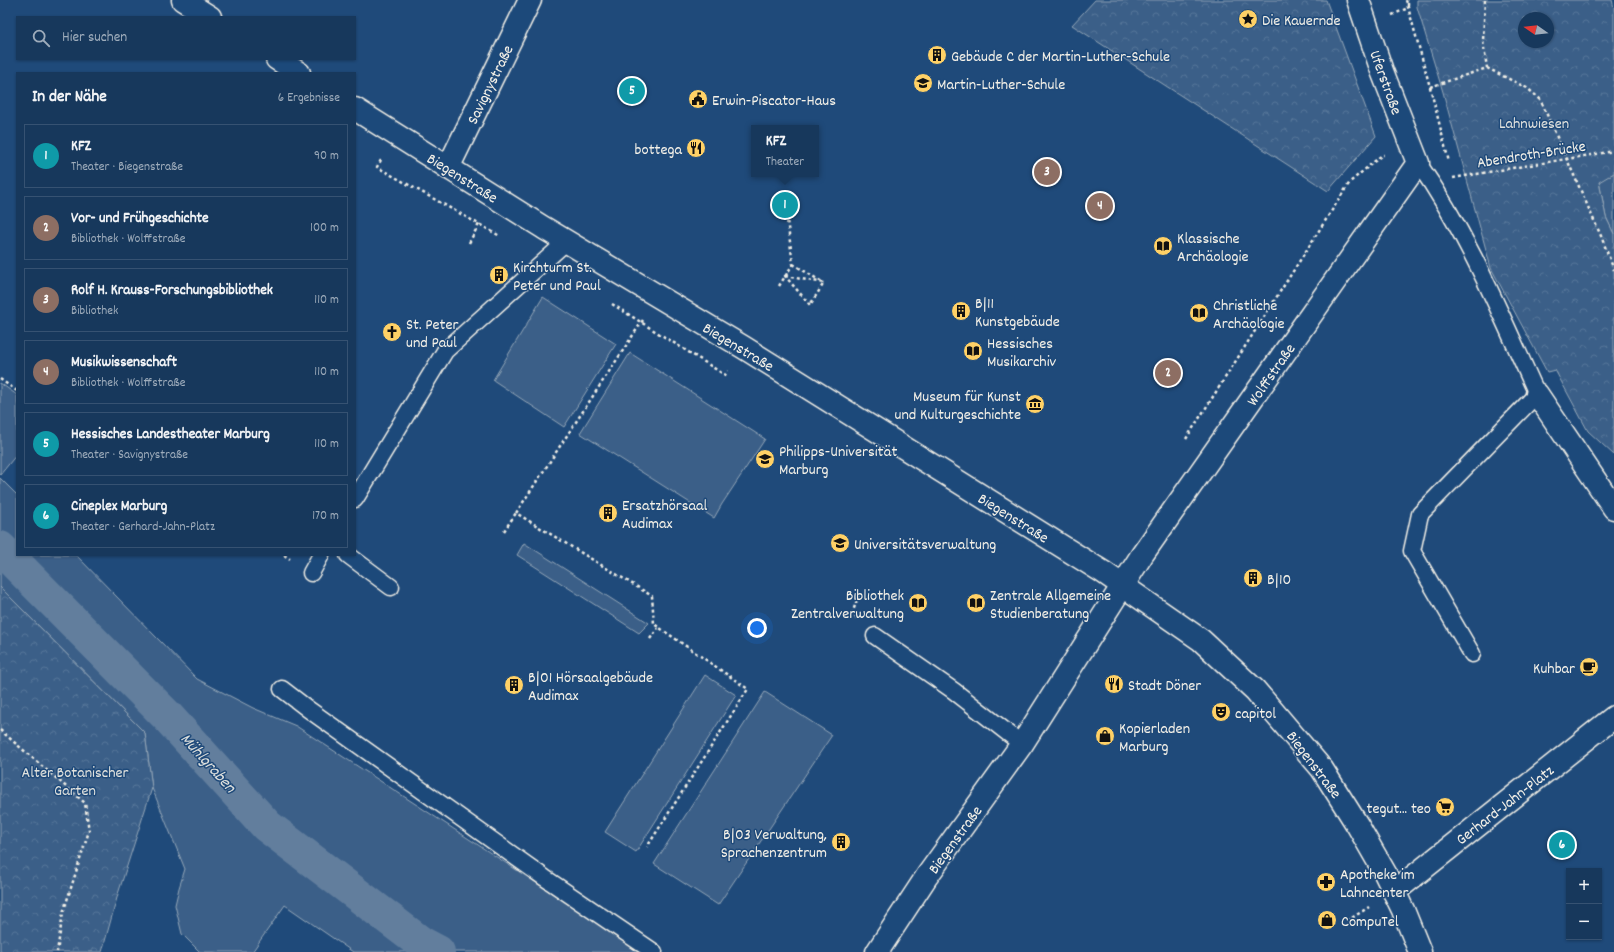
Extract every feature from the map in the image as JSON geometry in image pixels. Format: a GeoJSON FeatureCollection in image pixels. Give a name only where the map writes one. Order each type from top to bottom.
{"type":"FeatureCollection","features":[{"type":"Feature","properties":{"kind":"street"},"geometry":{"type":"LineString","coordinates":[[183,0],[208,16]]}},
{"type":"Feature","properties":{"kind":"street","name":"Savignystraße"},"geometry":{"type":"LineString","coordinates":[[448,168],[530,0]]}},
{"type":"Feature","properties":{"kind":"street","name":"Uferstraße"},"geometry":{"type":"LineString","coordinates":[[1358,0],[1382,71],[1418,163]]}},
{"type":"Feature","properties":{"kind":"street"},"geometry":{"type":"LineString","coordinates":[[279,60],[297,72]]}},
{"type":"Feature","properties":{"kind":"street","name":"Biegenstraße"},"geometry":{"type":"LineString","coordinates":[[356,109],[448,168],[743,347],[1123,585],[1201,640],[1255,690],[1322,769],[1358,826],[1385,873],[1420,952]]}},
{"type":"Feature","properties":{"kind":"street","name":"Wolffstraße"},"geometry":{"type":"LineString","coordinates":[[1123,585],[1418,163]]}},
{"type":"Feature","properties":{"kind":"street"},"geometry":{"type":"LineString","coordinates":[[1537,394],[1614,508]]}},
{"type":"Feature","properties":{"kind":"street","name":"Biegenstraße"},"geometry":{"type":"LineString","coordinates":[[878,952],[927,876],[1022,744],[1123,585]]}},
{"type":"Feature","properties":{"kind":"street","name":"Gerhard-Jahn-Platz"},"geometry":{"type":"LineString","coordinates":[[1394,892],[1614,717]]}},
{"type":"Feature","properties":{"kind":"lane"},"geometry":{"type":"LineString","coordinates":[[1418,163],[1437,190],[1481,270],[1537,394],[1420,514],[1412,551],[1472,654]]}},
{"type":"Feature","properties":{"kind":"lane"},"geometry":{"type":"LineString","coordinates":[[356,497],[445,351],[567,241]]}},
{"type":"Feature","properties":{"kind":"lane"},"geometry":{"type":"LineString","coordinates":[[311,573],[320,556]]}},
{"type":"Feature","properties":{"kind":"lane"},"geometry":{"type":"LineString","coordinates":[[349,556],[391,587]]}},
{"type":"Feature","properties":{"kind":"lane"},"geometry":{"type":"LineString","coordinates":[[875,636],[954,691],[1022,744]]}},
{"type":"Feature","properties":{"kind":"lane"},"geometry":{"type":"LineString","coordinates":[[282,689],[539,873],[654,952]]}},
{"type":"Feature","properties":{"kind":"path"},"geometry":{"type":"LineString","coordinates":[[1407,0],[1449,162]]}},
{"type":"Feature","properties":{"kind":"path"},"geometry":{"type":"LineString","coordinates":[[1485,0],[1483,41],[1487,68]]}},
{"type":"Feature","properties":{"kind":"path"},"geometry":{"type":"LineString","coordinates":[[1430,87],[1487,68],[1527,88],[1540,99],[1601,236],[1614,270]]}},
{"type":"Feature","properties":{"kind":"path","name":"Abendroth-Brücke"},"geometry":{"type":"LineString","coordinates":[[1453,178],[1614,151]]}},
{"type":"Feature","properties":{"kind":"path"},"geometry":{"type":"LineString","coordinates":[[1184,443],[1350,182],[1382,155],[1418,163]]}},
{"type":"Feature","properties":{"kind":"path"},"geometry":{"type":"LineString","coordinates":[[779,286],[793,264],[785,205]]}},
{"type":"Feature","properties":{"kind":"path"},"geometry":{"type":"LineString","coordinates":[[469,243],[479,224]]}},
{"type":"Feature","properties":{"kind":"path"},"geometry":{"type":"LineString","coordinates":[[793,264],[824,283]]}},
{"type":"Feature","properties":{"kind":"path"},"geometry":{"type":"LineString","coordinates":[[785,276],[810,305],[824,283]]}},
{"type":"Feature","properties":{"kind":"path"},"geometry":{"type":"LineString","coordinates":[[785,276],[824,283]]}},
{"type":"Feature","properties":{"kind":"path"},"geometry":{"type":"LineString","coordinates":[[504,531],[641,323],[657,296]]}},
{"type":"Feature","properties":{"kind":"path"},"geometry":{"type":"LineString","coordinates":[[0,380],[16,390]]}},
{"type":"Feature","properties":{"kind":"path"},"geometry":{"type":"LineString","coordinates":[[516,513],[652,596],[654,624],[658,628],[748,690],[647,847]]}},
{"type":"Feature","properties":{"kind":"path"},"geometry":{"type":"LineString","coordinates":[[650,639],[658,628]]}},
{"type":"Feature","properties":{"kind":"path"},"geometry":{"type":"LineString","coordinates":[[0,730],[85,803],[89,831],[63,913],[57,952]]}},
{"type":"Feature","properties":{"kind":"green space"},"geometry":{"type":"Polygon","coordinates":[[[1095,0],[1326,0],[1376,136],[1328,191],[1072,25],[1095,0]]]}},
{"type":"Feature","properties":{"kind":"green space","name":"Lahnwiesen"},"geometry":{"type":"Polygon","coordinates":[[[1417,0],[1612,0],[1614,8],[1614,173],[1599,182],[1606,217],[1614,234],[1614,455],[1588,431],[1555,370],[1547,372],[1491,268],[1443,92],[1417,7],[1417,0]]]}},
{"type":"Feature","properties":{"kind":"green space"},"geometry":{"type":"Polygon","coordinates":[[[1614,173],[1614,234],[1606,217],[1599,181],[1614,173]]]}},
{"type":"Feature","properties":{"kind":"green space"},"geometry":{"type":"Polygon","coordinates":[[[543,297],[616,344],[564,427],[493,380],[543,297]]]}},
{"type":"Feature","properties":{"kind":"green space"},"geometry":{"type":"Polygon","coordinates":[[[630,353],[765,439],[714,518],[580,433],[630,353]]]}},
{"type":"Feature","properties":{"kind":"green space"},"geometry":{"type":"Polygon","coordinates":[[[0,383],[16,394],[16,455],[0,475],[0,383]]]}},
{"type":"Feature","properties":{"kind":"green space"},"geometry":{"type":"Polygon","coordinates":[[[0,478],[16,494],[16,556],[77,556],[197,679],[253,708],[296,726],[642,952],[353,952],[285,905],[252,952],[200,952],[182,934],[175,905],[185,869],[152,788],[145,733],[0,587],[0,478]]]}},
{"type":"Feature","properties":{"kind":"green space"},"geometry":{"type":"Polygon","coordinates":[[[524,543],[649,623],[639,633],[517,555],[524,543]]]}},
{"type":"Feature","properties":{"kind":"green space","name":"Alter Botanischer Garten"},"geometry":{"type":"Polygon","coordinates":[[[0,587],[145,733],[152,788],[118,894],[102,952],[0,952],[0,587]]]}},
{"type":"Feature","properties":{"kind":"green space"},"geometry":{"type":"Polygon","coordinates":[[[705,675],[736,695],[636,852],[605,832],[705,675]]]}},
{"type":"Feature","properties":{"kind":"green space"},"geometry":{"type":"Polygon","coordinates":[[[765,692],[832,735],[718,905],[654,864],[765,692]]]}},
{"type":"Feature","properties":{"kind":"waterway","name":"Mühlgraben"},"geometry":{"type":"LineString","coordinates":[[0,548],[167,716],[267,826],[421,943],[438,952]]}},
{"type":"Feature","properties":{"kind":"place","name":"Die Kauernde"},"geometry":{"type":"Point","coordinates":[1248,19]}},
{"type":"Feature","properties":{"kind":"place","name":"Gebäude C der Martin-Luther-Schule"},"geometry":{"type":"Point","coordinates":[937,55]}},
{"type":"Feature","properties":{"kind":"place","name":"Martin-Luther-Schule"},"geometry":{"type":"Point","coordinates":[923,83]}},
{"type":"Feature","properties":{"kind":"place","name":"Hessisches Landestheater Marburg"},"geometry":{"type":"Point","coordinates":[632,91]}},
{"type":"Feature","properties":{"kind":"place","name":"Erwin-Piscator-Haus"},"geometry":{"type":"Point","coordinates":[698,99]}},
{"type":"Feature","properties":{"kind":"place","name":"bottega"},"geometry":{"type":"Point","coordinates":[696,148]}},
{"type":"Feature","properties":{"kind":"place","name":"Rolf H. Krauss-Forschungsbibliothek"},"geometry":{"type":"Point","coordinates":[1047,172]}},
{"type":"Feature","properties":{"kind":"place","name":"KFZ"},"geometry":{"type":"Point","coordinates":[785,205]}},
{"type":"Feature","properties":{"kind":"place","name":"Musikwissenschaft"},"geometry":{"type":"Point","coordinates":[1100,206]}},
{"type":"Feature","properties":{"kind":"place","name":"Klassische Archäologie"},"geometry":{"type":"Point","coordinates":[1163,246]}},
{"type":"Feature","properties":{"kind":"place","name":"Kirchturm St. Peter und Paul"},"geometry":{"type":"Point","coordinates":[499,275]}},
{"type":"Feature","properties":{"kind":"place","name":"B|11 Kunstgebäude"},"geometry":{"type":"Point","coordinates":[961,311]}},
{"type":"Feature","properties":{"kind":"place","name":"Christliche Archäologie"},"geometry":{"type":"Point","coordinates":[1199,313]}},
{"type":"Feature","properties":{"kind":"place","name":"St. Peter und Paul"},"geometry":{"type":"Point","coordinates":[392,332]}},
{"type":"Feature","properties":{"kind":"place","name":"Hessisches Musikarchiv"},"geometry":{"type":"Point","coordinates":[973,351]}},
{"type":"Feature","properties":{"kind":"place","name":"Vor- und Frühgeschichte"},"geometry":{"type":"Point","coordinates":[1168,373]}},
{"type":"Feature","properties":{"kind":"place","name":"Museum für Kunst und Kulturgeschichte"},"geometry":{"type":"Point","coordinates":[1035,404]}},
{"type":"Feature","properties":{"kind":"place","name":"Philipps-Universität Marburg"},"geometry":{"type":"Point","coordinates":[765,459]}},
{"type":"Feature","properties":{"kind":"place","name":"Ersatzhörsaal Audimax"},"geometry":{"type":"Point","coordinates":[608,513]}},
{"type":"Feature","properties":{"kind":"place","name":"Universitätsverwaltung"},"geometry":{"type":"Point","coordinates":[840,543]}},
{"type":"Feature","properties":{"kind":"place","name":"B|10"},"geometry":{"type":"Point","coordinates":[1253,578]}},
{"type":"Feature","properties":{"kind":"place","name":"Bibliothek Zentralverwaltung"},"geometry":{"type":"Point","coordinates":[918,603]}},
{"type":"Feature","properties":{"kind":"place","name":"Zentrale Allgemeine Studienberatung"},"geometry":{"type":"Point","coordinates":[976,603]}},
{"type":"Feature","properties":{"kind":"place","name":"Kuhbar"},"geometry":{"type":"Point","coordinates":[1589,667]}},
{"type":"Feature","properties":{"kind":"place","name":"Stadt Döner"},"geometry":{"type":"Point","coordinates":[1114,684]}},
{"type":"Feature","properties":{"kind":"place","name":"B|01 Hörsaalgebäude Audimax"},"geometry":{"type":"Point","coordinates":[514,685]}},
{"type":"Feature","properties":{"kind":"place","name":"capitol"},"geometry":{"type":"Point","coordinates":[1221,712]}},
{"type":"Feature","properties":{"kind":"place","name":"Kopierladen Marburg"},"geometry":{"type":"Point","coordinates":[1105,736]}},
{"type":"Feature","properties":{"kind":"place","name":"tegut... teo"},"geometry":{"type":"Point","coordinates":[1445,807]}},
{"type":"Feature","properties":{"kind":"place","name":"B|03 Verwaltung, Sprachenzentrum"},"geometry":{"type":"Point","coordinates":[841,842]}},
{"type":"Feature","properties":{"kind":"place","name":"Cineplex Marburg"},"geometry":{"type":"Point","coordinates":[1562,845]}},
{"type":"Feature","properties":{"kind":"place","name":"Apotheke im Lahncenter"},"geometry":{"type":"Point","coordinates":[1326,882]}},
{"type":"Feature","properties":{"kind":"place","name":"CompuTel"},"geometry":{"type":"Point","coordinates":[1327,920]}}]}
